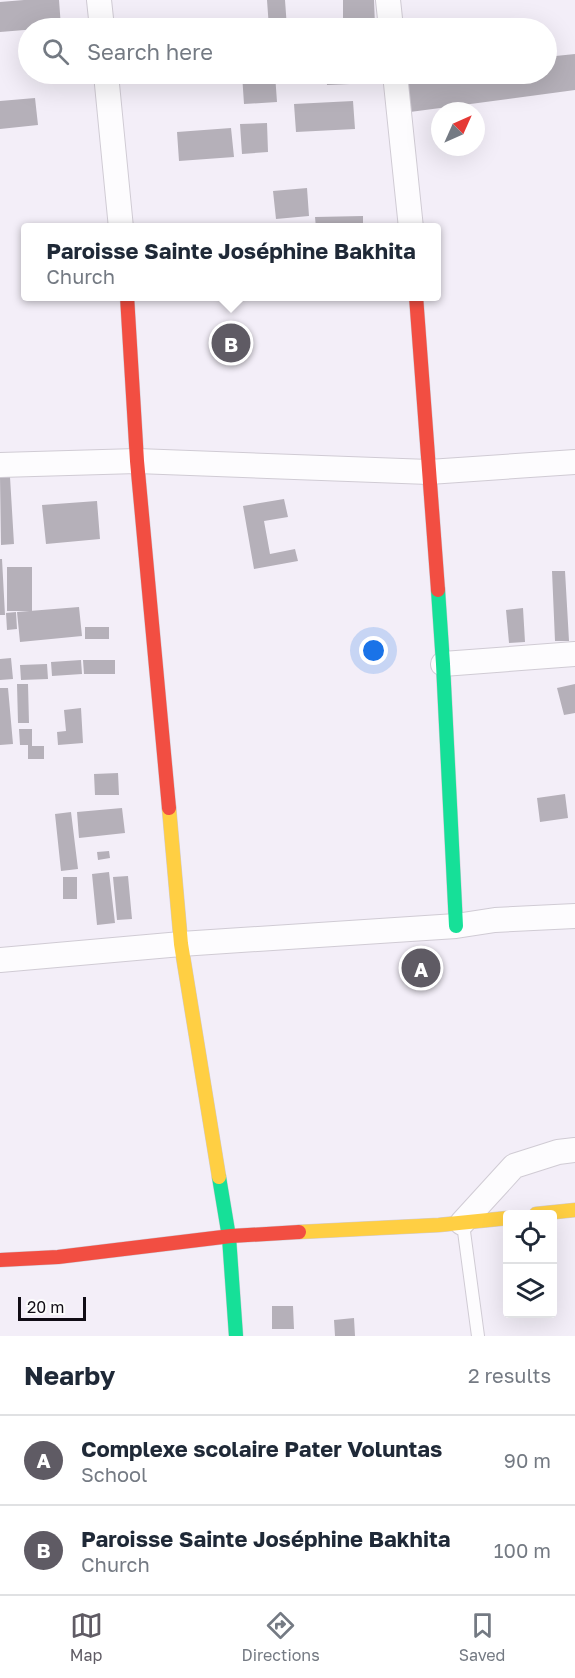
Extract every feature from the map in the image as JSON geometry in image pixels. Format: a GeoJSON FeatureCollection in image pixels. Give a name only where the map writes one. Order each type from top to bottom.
{"type":"FeatureCollection","features":[{"type":"Feature","properties":{"kind":"street"},"geometry":{"type":"LineString","coordinates":[[99,0],[101,18]]}},
{"type":"Feature","properties":{"kind":"street"},"geometry":{"type":"LineString","coordinates":[[388,0],[390,18]]}},
{"type":"Feature","properties":{"kind":"street"},"geometry":{"type":"LineString","coordinates":[[107,84],[121,223]]}},
{"type":"Feature","properties":{"kind":"street"},"geometry":{"type":"LineString","coordinates":[[396,84],[410,223]]}},
{"type":"Feature","properties":{"kind":"street"},"geometry":{"type":"LineString","coordinates":[[127,301],[137,461],[181,944],[229,1237],[236,1336]]}},
{"type":"Feature","properties":{"kind":"street"},"geometry":{"type":"LineString","coordinates":[[416,301],[443,664],[456,926]]}},
{"type":"Feature","properties":{"kind":"street"},"geometry":{"type":"LineString","coordinates":[[0,465],[137,461],[429,472],[575,462]]}},
{"type":"Feature","properties":{"kind":"street"},"geometry":{"type":"LineString","coordinates":[[443,664],[575,654]]}},
{"type":"Feature","properties":{"kind":"street"},"geometry":{"type":"LineString","coordinates":[[0,960],[181,944],[575,916]]}},
{"type":"Feature","properties":{"kind":"street"},"geometry":{"type":"LineString","coordinates":[[462,1223],[514,1166],[558,1152],[575,1150]]}},
{"type":"Feature","properties":{"kind":"street"},"geometry":{"type":"LineString","coordinates":[[557,1212],[575,1210]]}},
{"type":"Feature","properties":{"kind":"street"},"geometry":{"type":"LineString","coordinates":[[0,1260],[34,1260],[229,1237],[503,1218]]}},
{"type":"Feature","properties":{"kind":"lane"},"geometry":{"type":"LineString","coordinates":[[462,1223],[478,1336]]}},
{"type":"Feature","properties":{"kind":"building"},"geometry":{"type":"Polygon","coordinates":[[[59,0],[60,18],[18,18],[18,31],[0,32],[0,2],[59,0]]]}},
{"type":"Feature","properties":{"kind":"building"},"geometry":{"type":"Polygon","coordinates":[[[267,0],[285,0],[286,18],[268,18],[267,0]]]}},
{"type":"Feature","properties":{"kind":"building"},"geometry":{"type":"Polygon","coordinates":[[[343,0],[374,0],[375,18],[343,18],[343,0]]]}},
{"type":"Feature","properties":{"kind":"building"},"geometry":{"type":"Polygon","coordinates":[[[575,54],[575,90],[485,102],[431,102],[431,109],[410,112],[406,84],[557,84],[557,56],[575,54]]]}},
{"type":"Feature","properties":{"kind":"building"},"geometry":{"type":"Polygon","coordinates":[[[243,84],[276,84],[277,102],[244,104],[243,84]]]}},
{"type":"Feature","properties":{"kind":"building"},"geometry":{"type":"Polygon","coordinates":[[[35,98],[38,125],[0,129],[0,101],[35,98]]]}},
{"type":"Feature","properties":{"kind":"building"},"geometry":{"type":"Polygon","coordinates":[[[353,101],[355,129],[296,132],[294,104],[353,101]]]}},
{"type":"Feature","properties":{"kind":"building"},"geometry":{"type":"Polygon","coordinates":[[[267,123],[268,152],[242,154],[240,124],[267,123]]]}},
{"type":"Feature","properties":{"kind":"building"},"geometry":{"type":"Polygon","coordinates":[[[231,128],[234,157],[179,161],[177,132],[231,128]]]}},
{"type":"Feature","properties":{"kind":"building"},"geometry":{"type":"Polygon","coordinates":[[[307,188],[309,216],[276,219],[273,191],[307,188]]]}},
{"type":"Feature","properties":{"kind":"building"},"geometry":{"type":"Polygon","coordinates":[[[363,216],[363,223],[316,223],[315,217],[363,216]]]}},
{"type":"Feature","properties":{"kind":"building"},"geometry":{"type":"Polygon","coordinates":[[[0,477],[10,477],[14,544],[1,545],[0,477]]]}},
{"type":"Feature","properties":{"kind":"building"},"geometry":{"type":"Polygon","coordinates":[[[284,499],[288,517],[264,521],[270,554],[295,549],[298,561],[254,569],[243,506],[284,499]]]}},
{"type":"Feature","properties":{"kind":"building"},"geometry":{"type":"Polygon","coordinates":[[[97,501],[100,539],[46,544],[42,505],[97,501]]]}},
{"type":"Feature","properties":{"kind":"building"},"geometry":{"type":"Polygon","coordinates":[[[0,559],[2,559],[5,615],[0,615],[0,559]]]}},
{"type":"Feature","properties":{"kind":"building"},"geometry":{"type":"Polygon","coordinates":[[[7,567],[32,567],[32,611],[7,611],[7,567]]]}},
{"type":"Feature","properties":{"kind":"building"},"geometry":{"type":"Polygon","coordinates":[[[552,571],[565,571],[569,641],[555,641],[552,571]]]}},
{"type":"Feature","properties":{"kind":"building"},"geometry":{"type":"Polygon","coordinates":[[[79,607],[82,636],[20,642],[17,612],[79,607]]]}},
{"type":"Feature","properties":{"kind":"building"},"geometry":{"type":"Polygon","coordinates":[[[523,608],[525,642],[509,643],[506,610],[523,608]]]}},
{"type":"Feature","properties":{"kind":"building"},"geometry":{"type":"Polygon","coordinates":[[[16,612],[17,629],[7,630],[6,613],[16,612]]]}},
{"type":"Feature","properties":{"kind":"building"},"geometry":{"type":"Polygon","coordinates":[[[85,627],[109,627],[109,639],[85,639],[85,627]]]}},
{"type":"Feature","properties":{"kind":"building"},"geometry":{"type":"Polygon","coordinates":[[[11,658],[13,679],[0,680],[0,659],[11,658]]]}},
{"type":"Feature","properties":{"kind":"building"},"geometry":{"type":"Polygon","coordinates":[[[81,660],[82,674],[52,676],[51,662],[81,660]]]}},
{"type":"Feature","properties":{"kind":"building"},"geometry":{"type":"Polygon","coordinates":[[[83,660],[115,660],[115,674],[84,674],[83,660]]]}},
{"type":"Feature","properties":{"kind":"building"},"geometry":{"type":"Polygon","coordinates":[[[47,664],[48,679],[21,680],[20,665],[47,664]]]}},
{"type":"Feature","properties":{"kind":"building"},"geometry":{"type":"Polygon","coordinates":[[[17,684],[28,684],[29,723],[18,723],[17,684]]]}},
{"type":"Feature","properties":{"kind":"building"},"geometry":{"type":"Polygon","coordinates":[[[575,684],[575,713],[564,715],[557,688],[575,684]]]}},
{"type":"Feature","properties":{"kind":"building"},"geometry":{"type":"Polygon","coordinates":[[[0,688],[8,688],[13,744],[0,745],[0,688]]]}},
{"type":"Feature","properties":{"kind":"building"},"geometry":{"type":"Polygon","coordinates":[[[81,708],[83,743],[58,745],[57,732],[66,731],[64,710],[81,708]]]}},
{"type":"Feature","properties":{"kind":"building"},"geometry":{"type":"Polygon","coordinates":[[[19,729],[32,729],[32,746],[44,746],[44,759],[28,759],[28,745],[20,745],[19,729]]]}},
{"type":"Feature","properties":{"kind":"building"},"geometry":{"type":"Polygon","coordinates":[[[118,773],[119,795],[95,795],[94,774],[118,773]]]}},
{"type":"Feature","properties":{"kind":"building"},"geometry":{"type":"Polygon","coordinates":[[[565,794],[568,818],[540,822],[537,798],[565,794]]]}},
{"type":"Feature","properties":{"kind":"building"},"geometry":{"type":"Polygon","coordinates":[[[122,808],[125,833],[79,838],[77,812],[122,808]]]}},
{"type":"Feature","properties":{"kind":"building"},"geometry":{"type":"Polygon","coordinates":[[[71,812],[78,869],[61,871],[55,814],[71,812]]]}},
{"type":"Feature","properties":{"kind":"building"},"geometry":{"type":"Polygon","coordinates":[[[109,851],[110,858],[98,860],[97,852],[109,851]]]}},
{"type":"Feature","properties":{"kind":"building"},"geometry":{"type":"Polygon","coordinates":[[[109,872],[115,923],[97,925],[92,874],[109,872]]]}},
{"type":"Feature","properties":{"kind":"building"},"geometry":{"type":"Polygon","coordinates":[[[128,876],[132,919],[117,920],[113,877],[128,876]]]}},
{"type":"Feature","properties":{"kind":"building"},"geometry":{"type":"Polygon","coordinates":[[[63,877],[77,877],[77,899],[63,899],[63,877]]]}},
{"type":"Feature","properties":{"kind":"building"},"geometry":{"type":"Polygon","coordinates":[[[272,1306],[293,1306],[294,1329],[272,1329],[272,1306]]]}},
{"type":"Feature","properties":{"kind":"building"},"geometry":{"type":"Polygon","coordinates":[[[354,1318],[355,1336],[335,1336],[334,1320],[354,1318]]]}},
{"type":"Feature","properties":{"kind":"traffic: fast"},"geometry":{"type":"LineString","coordinates":[[438,590],[456,926]]}},
{"type":"Feature","properties":{"kind":"traffic: fast"},"geometry":{"type":"LineString","coordinates":[[219,1177],[229,1237],[236,1336]]}},
{"type":"Feature","properties":{"kind":"traffic: slow"},"geometry":{"type":"LineString","coordinates":[[169,808],[181,944],[219,1177]]}},
{"type":"Feature","properties":{"kind":"traffic: slow"},"geometry":{"type":"LineString","coordinates":[[557,1212],[575,1210]]}},
{"type":"Feature","properties":{"kind":"traffic: slow"},"geometry":{"type":"LineString","coordinates":[[299,1232],[439,1225],[503,1219]]}},
{"type":"Feature","properties":{"kind":"traffic: jam"},"geometry":{"type":"LineString","coordinates":[[127,301],[137,461],[169,808]]}},
{"type":"Feature","properties":{"kind":"traffic: jam"},"geometry":{"type":"LineString","coordinates":[[416,301],[438,590]]}},
{"type":"Feature","properties":{"kind":"traffic: jam"},"geometry":{"type":"LineString","coordinates":[[0,1260],[58,1257],[231,1236],[299,1232]]}},
{"type":"Feature","properties":{"kind":"place","name":"Paroisse Sainte Joséphine Bakhita"},"geometry":{"type":"Point","coordinates":[231,343]}},
{"type":"Feature","properties":{"kind":"place","name":"Complexe scolaire Pater Voluntas"},"geometry":{"type":"Point","coordinates":[421,968]}}]}
